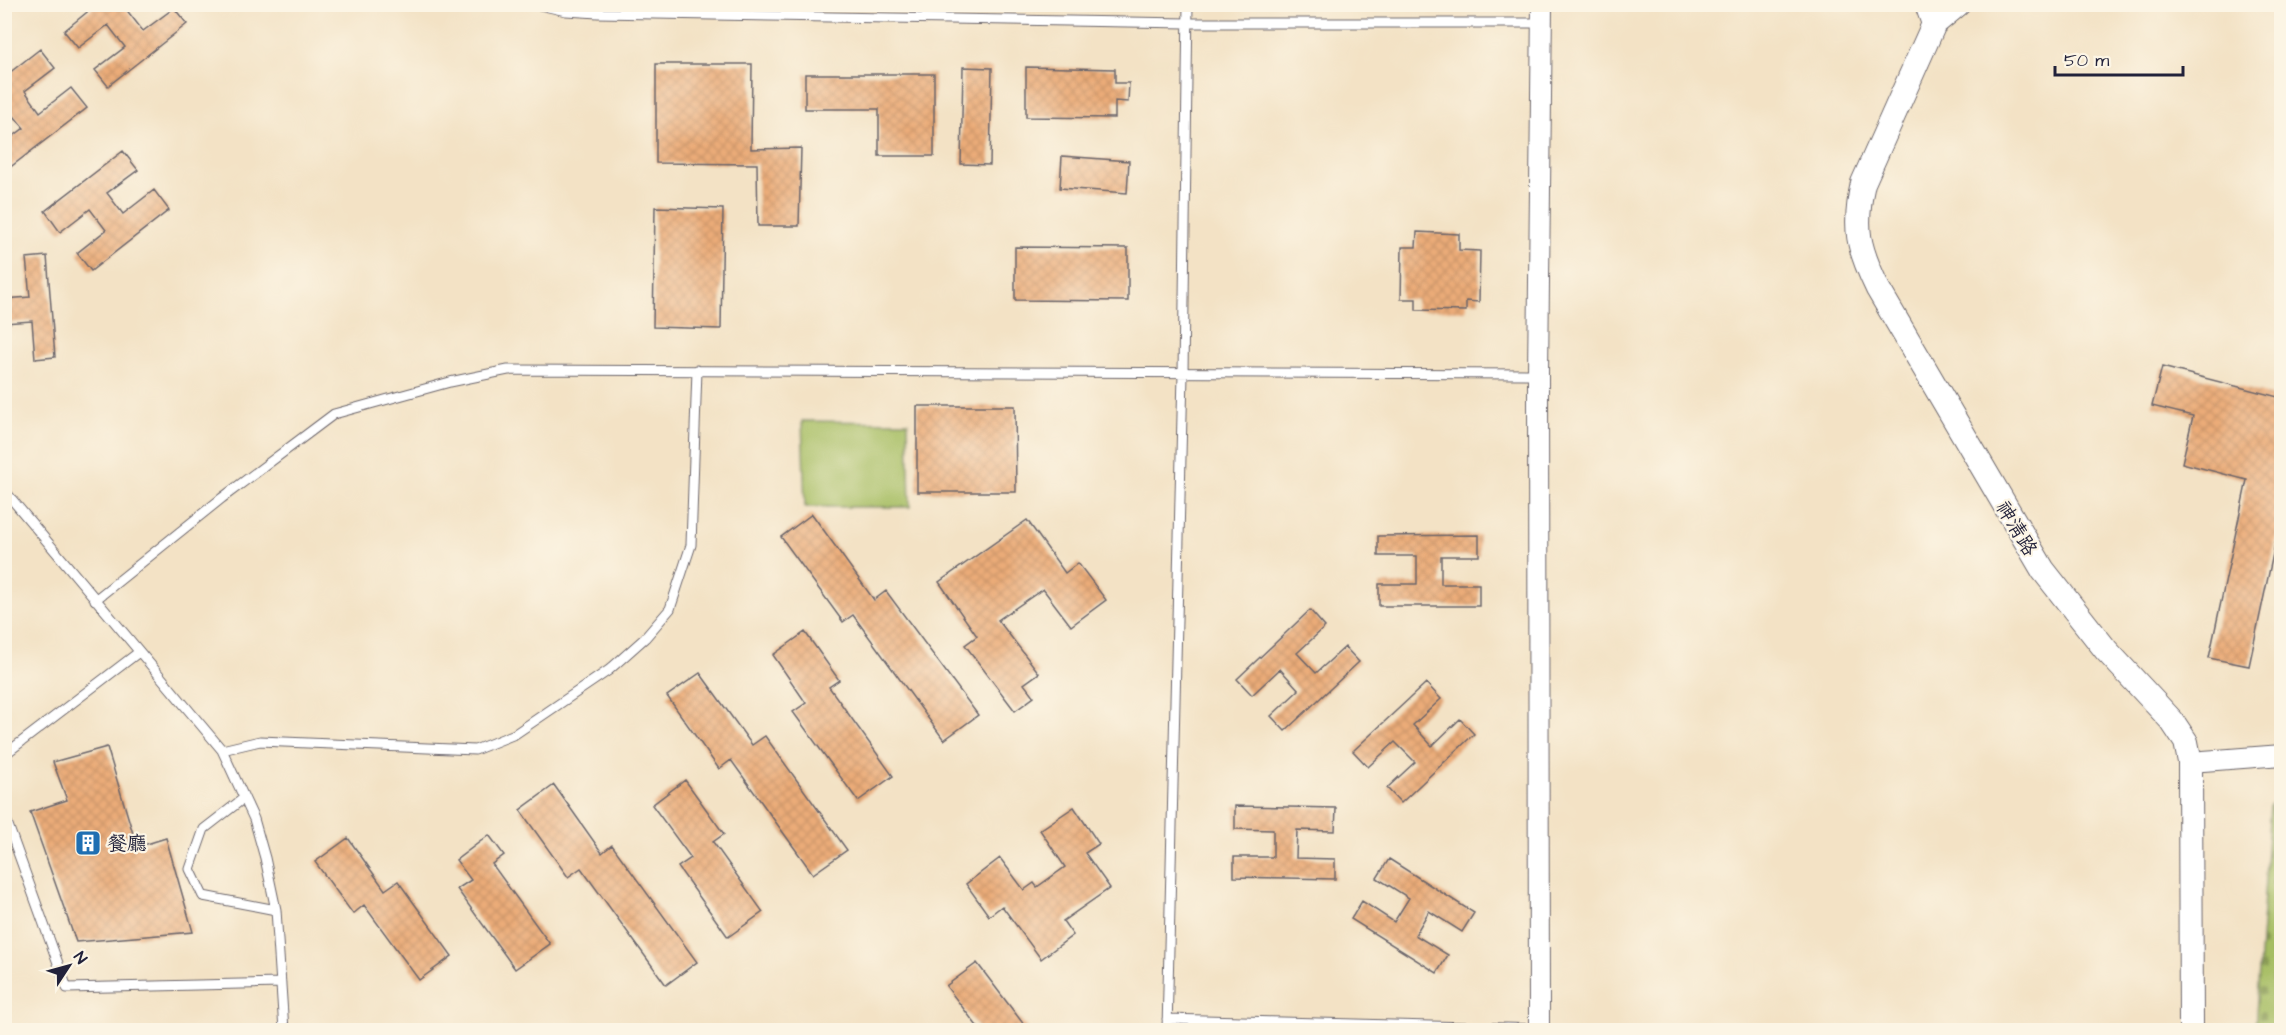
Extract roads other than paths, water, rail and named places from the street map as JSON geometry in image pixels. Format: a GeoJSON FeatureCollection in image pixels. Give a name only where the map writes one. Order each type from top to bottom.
{"type":"FeatureCollection","features":[{"type":"Feature","properties":{"kind":"street","name":"神清路"},"geometry":{"type":"LineString","coordinates":[[1958,4],[1930,14],[1863,183],[1857,209],[1860,251],[1884,299],[2043,570],[2106,650],[2172,721],[2186,741],[2190,762],[2191,1030]]}},
{"type":"Feature","properties":{"kind":"street"},"geometry":{"type":"LineString","coordinates":[[1539,1030],[1538,374],[1543,14]]}},
{"type":"Feature","properties":{"kind":"street"},"geometry":{"type":"LineString","coordinates":[[2190,762],[2282,755]]}},
{"type":"Feature","properties":{"kind":"lane"},"geometry":{"type":"LineString","coordinates":[[535,4],[566,11],[598,13],[1187,23],[1543,14]]}},
{"type":"Feature","properties":{"kind":"lane"},"geometry":{"type":"LineString","coordinates":[[1167,1030],[1183,374],[1188,4]]}},
{"type":"Feature","properties":{"kind":"lane"},"geometry":{"type":"LineString","coordinates":[[95,600],[222,498],[334,414],[450,382],[515,369],[1538,374]]}},
{"type":"Feature","properties":{"kind":"lane"},"geometry":{"type":"LineString","coordinates":[[222,750],[260,741],[475,750],[515,734],[609,670],[645,638],[670,609],[690,545],[697,370]]}},
{"type":"Feature","properties":{"kind":"lane"},"geometry":{"type":"LineString","coordinates":[[4,490],[222,750],[254,819],[276,910],[284,1030]]}},
{"type":"Feature","properties":{"kind":"lane"},"geometry":{"type":"LineString","coordinates":[[4,755],[139,652]]}},
{"type":"Feature","properties":{"kind":"lane"},"geometry":{"type":"LineString","coordinates":[[244,798],[204,829],[190,869],[204,896],[276,910]]}},
{"type":"Feature","properties":{"kind":"lane"},"geometry":{"type":"LineString","coordinates":[[4,814],[67,988],[281,983]]}},
{"type":"Feature","properties":{"kind":"lane"},"geometry":{"type":"LineString","coordinates":[[1167,1019],[1539,1030]]}},
{"type":"Feature","properties":{"kind":"place","name":"餐廳"},"geometry":{"type":"Point","coordinates":[88,843]}}]}
